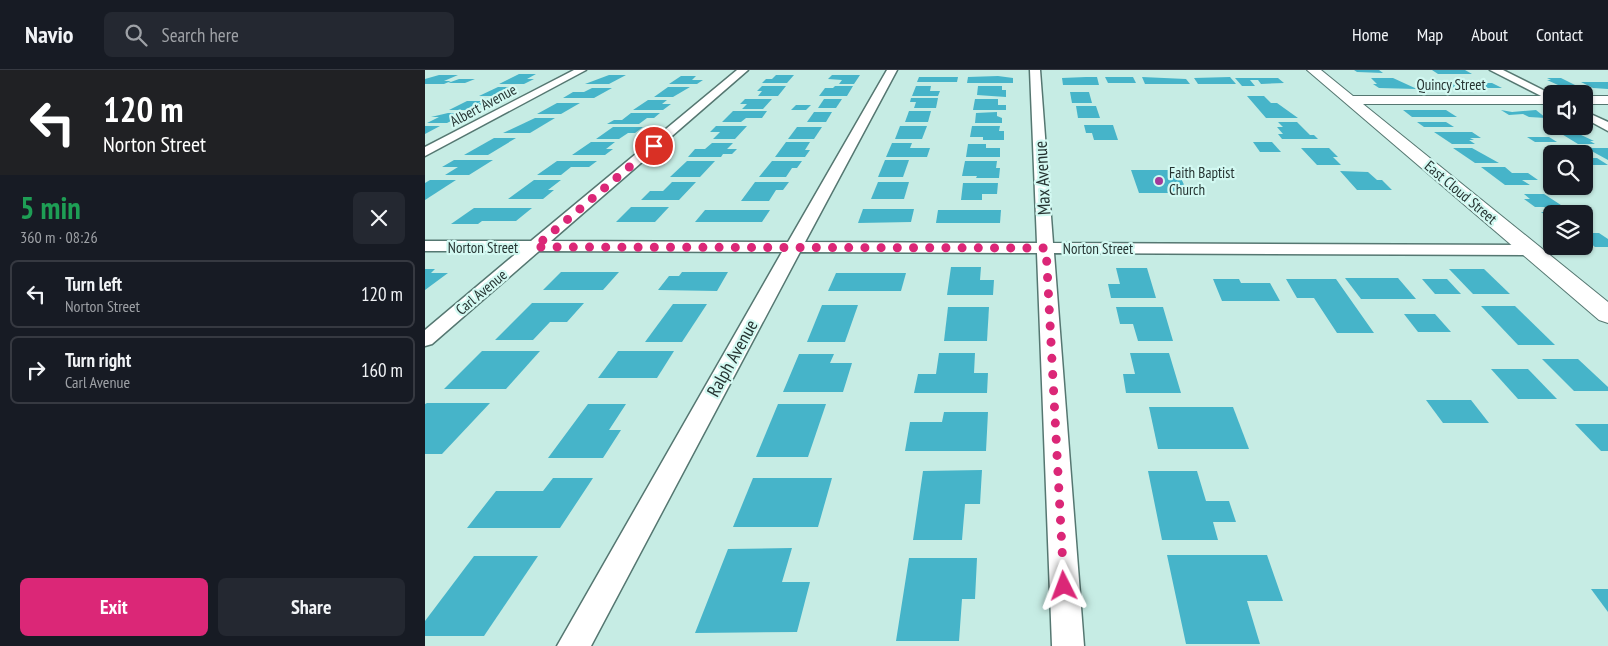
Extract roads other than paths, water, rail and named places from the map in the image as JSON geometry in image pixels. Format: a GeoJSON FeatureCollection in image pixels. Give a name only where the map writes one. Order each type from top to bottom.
{"type":"FeatureCollection","features":[{"type":"Feature","properties":{"kind":"main road","name":"East Cloud Street"},"geometry":{"type":"LineString","coordinates":[[1313,70],[1604,308]]}},
{"type":"Feature","properties":{"kind":"main road","name":"Quincy Street"},"geometry":{"type":"LineString","coordinates":[[1351,100],[1543,99]]}},
{"type":"Feature","properties":{"kind":"main road"},"geometry":{"type":"LineString","coordinates":[[1593,100],[1608,100]]}},
{"type":"Feature","properties":{"kind":"street","name":"Albert Avenue"},"geometry":{"type":"LineString","coordinates":[[425,152],[581,70]]}},
{"type":"Feature","properties":{"kind":"street","name":"Carl Avenue"},"geometry":{"type":"LineString","coordinates":[[425,340],[743,70]]}},
{"type":"Feature","properties":{"kind":"street","name":"Ralph Avenue"},"geometry":{"type":"LineString","coordinates":[[573,646],[891,70]]}},
{"type":"Feature","properties":{"kind":"street","name":"Max Avenue"},"geometry":{"type":"LineString","coordinates":[[1035,70],[1067,646]]}},
{"type":"Feature","properties":{"kind":"street"},"geometry":{"type":"LineString","coordinates":[[1495,70],[1543,95]]}},
{"type":"Feature","properties":{"kind":"street"},"geometry":{"type":"LineString","coordinates":[[1593,119],[1608,127]]}},
{"type":"Feature","properties":{"kind":"street","name":"Norton Street"},"geometry":{"type":"LineString","coordinates":[[425,246],[1531,250]]}},
{"type":"Feature","properties":{"kind":"place","name":"Faith Baptist Church"},"geometry":{"type":"Point","coordinates":[1159,181]}}]}
